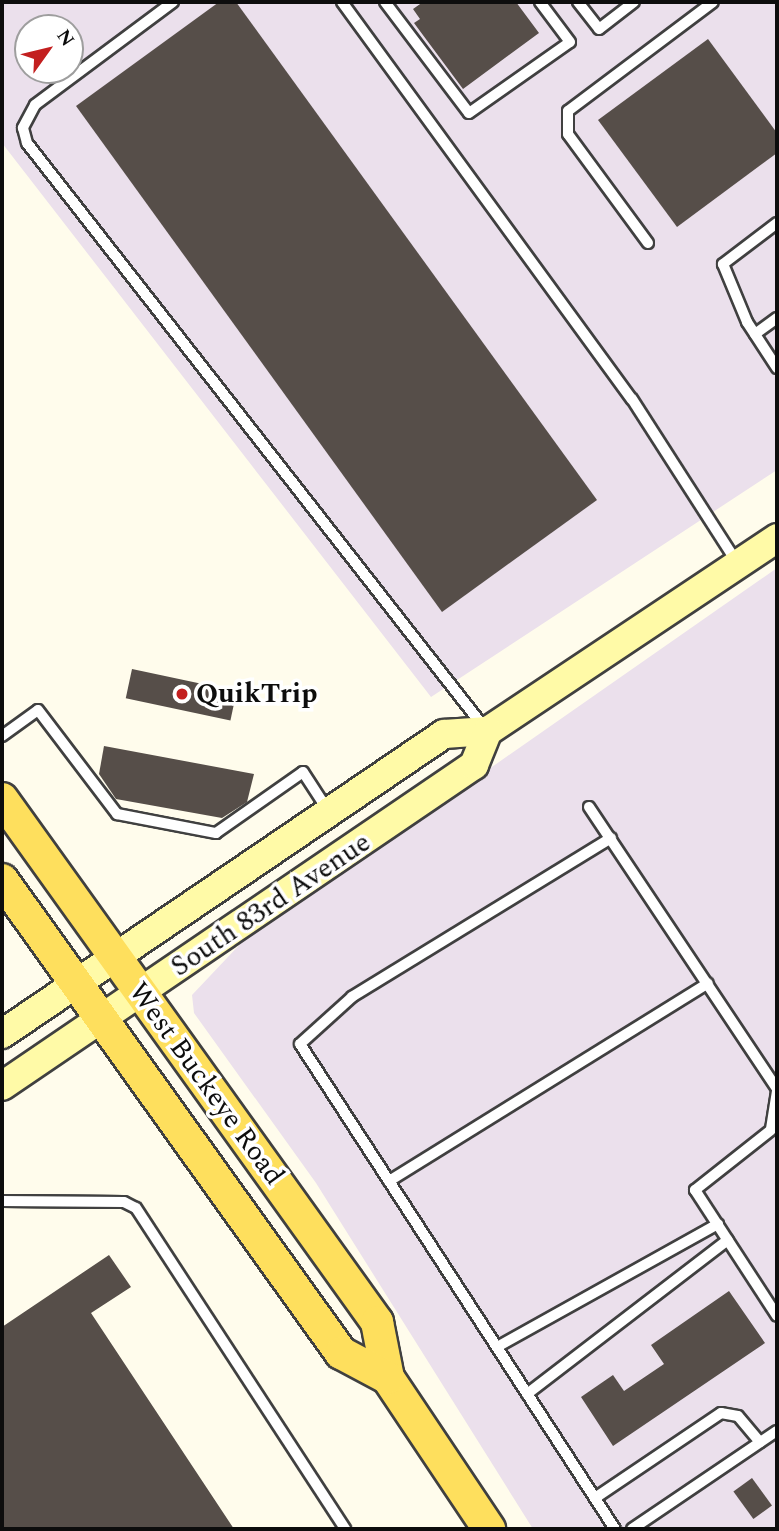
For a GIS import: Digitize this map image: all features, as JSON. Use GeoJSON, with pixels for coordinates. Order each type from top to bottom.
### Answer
{"type":"FeatureCollection","features":[{"type":"Feature","properties":{"kind":"main road","name":"South 83rd Avenue"},"geometry":{"type":"LineString","coordinates":[[2,1034],[444,734],[488,731],[777,538]]}},
{"type":"Feature","properties":{"kind":"main road","name":"South 83rd Avenue"},"geometry":{"type":"LineString","coordinates":[[2,1086],[474,765],[488,731]]}},
{"type":"Feature","properties":{"kind":"main road","name":"West Buckeye Road"},"geometry":{"type":"LineString","coordinates":[[2,799],[377,1322],[388,1378],[489,1529]]}},
{"type":"Feature","properties":{"kind":"main road","name":"West Buckeye Road"},"geometry":{"type":"LineString","coordinates":[[2,880],[80,982],[341,1353],[388,1378]]}},
{"type":"Feature","properties":{"kind":"lane"},"geometry":{"type":"LineString","coordinates":[[173,2],[35,105],[23,128],[27,143],[488,731]]}},
{"type":"Feature","properties":{"kind":"lane"},"geometry":{"type":"LineString","coordinates":[[342,2],[632,399],[739,564]]}},
{"type":"Feature","properties":{"kind":"lane"},"geometry":{"type":"LineString","coordinates":[[385,2],[469,113],[570,42],[540,2]]}},
{"type":"Feature","properties":{"kind":"lane"},"geometry":{"type":"LineString","coordinates":[[578,2],[598,29],[634,2]]}},
{"type":"Feature","properties":{"kind":"lane"},"geometry":{"type":"LineString","coordinates":[[648,243],[568,134],[568,111],[713,2]]}},
{"type":"Feature","properties":{"kind":"lane"},"geometry":{"type":"LineString","coordinates":[[777,223],[723,264],[755,334],[777,368]]}},
{"type":"Feature","properties":{"kind":"lane"},"geometry":{"type":"LineString","coordinates":[[755,334],[777,318]]}},
{"type":"Feature","properties":{"kind":"lane"},"geometry":{"type":"LineString","coordinates":[[2,736],[38,710],[117,814],[216,833],[303,772],[329,812]]}},
{"type":"Feature","properties":{"kind":"lane"},"geometry":{"type":"LineString","coordinates":[[589,807],[777,1090],[771,1130],[695,1190],[777,1316]]}},
{"type":"Feature","properties":{"kind":"lane"},"geometry":{"type":"LineString","coordinates":[[611,838],[352,997],[300,1044],[615,1529]]}},
{"type":"Feature","properties":{"kind":"lane"},"geometry":{"type":"LineString","coordinates":[[389,1181],[708,983]]}},
{"type":"Feature","properties":{"kind":"lane"},"geometry":{"type":"LineString","coordinates":[[2,1201],[124,1202],[135,1208],[345,1529]]}},
{"type":"Feature","properties":{"kind":"lane"},"geometry":{"type":"LineString","coordinates":[[497,1347],[718,1224]]}},
{"type":"Feature","properties":{"kind":"lane"},"geometry":{"type":"LineString","coordinates":[[527,1394],[728,1240]]}},
{"type":"Feature","properties":{"kind":"lane"},"geometry":{"type":"LineString","coordinates":[[595,1498],[721,1413],[738,1416],[761,1442]]}},
{"type":"Feature","properties":{"kind":"lane"},"geometry":{"type":"LineString","coordinates":[[632,1529],[777,1431]]}},
{"type":"Feature","properties":{"kind":"shaded area"},"geometry":{"type":"Polygon","coordinates":[[[2,2],[776,2],[777,470],[431,697],[2,143],[2,2]]]}},
{"type":"Feature","properties":{"kind":"shaded area"},"geometry":{"type":"Polygon","coordinates":[[[777,568],[777,1529],[533,1529],[316,1183],[194,1013],[192,995],[244,940],[777,568]]]}},
{"type":"Feature","properties":{"kind":"building"},"geometry":{"type":"Polygon","coordinates":[[[219,2],[236,2],[597,500],[442,612],[76,106],[219,2]]]}},
{"type":"Feature","properties":{"kind":"building"},"geometry":{"type":"Polygon","coordinates":[[[423,2],[516,2],[539,33],[463,89],[414,23],[420,19],[413,9],[423,2]]]}},
{"type":"Feature","properties":{"kind":"building"},"geometry":{"type":"Polygon","coordinates":[[[708,39],[777,133],[777,153],[677,227],[598,120],[708,39]]]}},
{"type":"Feature","properties":{"kind":"building","name":"QuikTrip"},"geometry":{"type":"Polygon","coordinates":[[[132,669],[237,691],[230,721],[126,698],[132,669]]]}},
{"type":"Feature","properties":{"kind":"building","name":"QuikTrip"},"geometry":{"type":"Polygon","coordinates":[[[104,746],[254,774],[247,802],[222,818],[116,799],[99,774],[104,746]]]}},
{"type":"Feature","properties":{"kind":"building"},"geometry":{"type":"Polygon","coordinates":[[[109,1255],[131,1287],[91,1313],[234,1529],[2,1529],[2,1327],[109,1255]]]}},
{"type":"Feature","properties":{"kind":"building"},"geometry":{"type":"Polygon","coordinates":[[[729,1291],[765,1343],[613,1446],[581,1397],[613,1375],[624,1391],[664,1364],[651,1345],[729,1291]]]}},
{"type":"Feature","properties":{"kind":"building"},"geometry":{"type":"Polygon","coordinates":[[[752,1478],[772,1506],[753,1519],[733,1492],[752,1478]]]}},
{"type":"Feature","properties":{"kind":"place","name":"QuikTrip"},"geometry":{"type":"Point","coordinates":[182,694]}}]}
